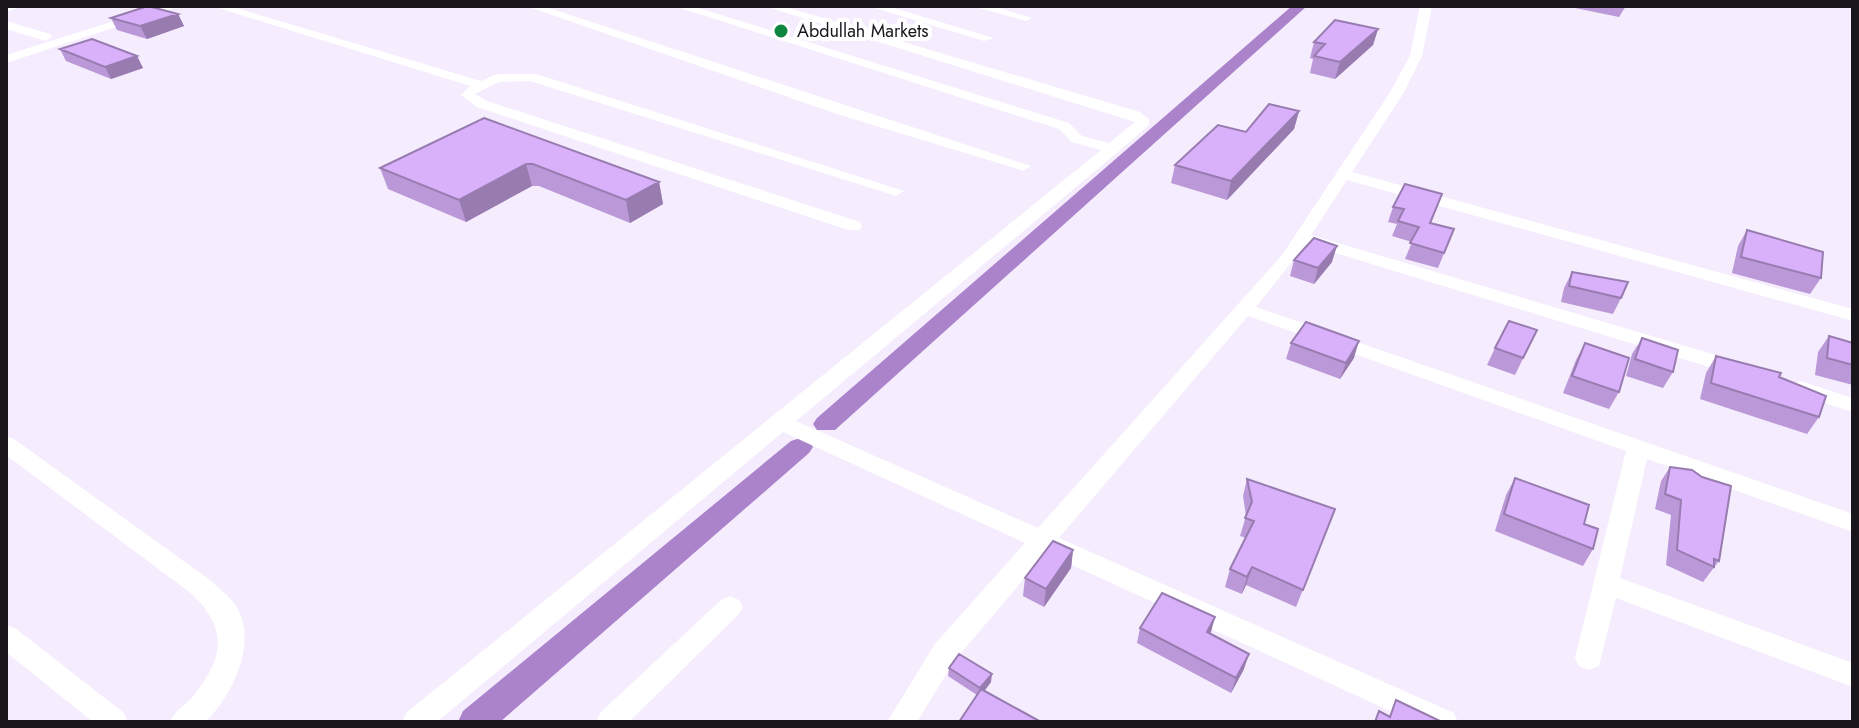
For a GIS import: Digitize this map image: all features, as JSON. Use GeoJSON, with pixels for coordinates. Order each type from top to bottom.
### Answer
{"type":"FeatureCollection","features":[{"type":"Feature","properties":{"kind":"street"},"geometry":{"type":"LineString","coordinates":[[6,9],[18,6]]}},
{"type":"Feature","properties":{"kind":"street"},"geometry":{"type":"LineString","coordinates":[[6,50],[146,6]]}},
{"type":"Feature","properties":{"kind":"street"},"geometry":{"type":"LineString","coordinates":[[6,59],[174,6]]}},
{"type":"Feature","properties":{"kind":"street"},"geometry":{"type":"LineString","coordinates":[[218,6],[481,85]]}},
{"type":"Feature","properties":{"kind":"street"},"geometry":{"type":"LineString","coordinates":[[532,6],[845,112],[1023,166]]}},
{"type":"Feature","properties":{"kind":"street"},"geometry":{"type":"LineString","coordinates":[[680,6],[1064,126],[1077,139],[1113,149]]}},
{"type":"Feature","properties":{"kind":"street"},"geometry":{"type":"LineString","coordinates":[[874,6],[988,38]]}},
{"type":"Feature","properties":{"kind":"street"},"geometry":{"type":"LineString","coordinates":[[978,6],[1026,18]]}},
{"type":"Feature","properties":{"kind":"street"},"geometry":{"type":"LineString","coordinates":[[901,722],[945,652],[1245,309],[1301,238],[1396,94],[1416,56],[1426,6]]}},
{"type":"Feature","properties":{"kind":"street"},"geometry":{"type":"LineString","coordinates":[[416,722],[1144,122],[1142,118],[778,7],[741,24]]}},
{"type":"Feature","properties":{"kind":"street"},"geometry":{"type":"LineString","coordinates":[[6,25],[46,37]]}},
{"type":"Feature","properties":{"kind":"street"},"geometry":{"type":"LineString","coordinates":[[854,226],[471,99],[470,91],[508,76],[531,77],[896,191]]}},
{"type":"Feature","properties":{"kind":"street"},"geometry":{"type":"LineString","coordinates":[[1343,174],[1853,315]]}},
{"type":"Feature","properties":{"kind":"street"},"geometry":{"type":"LineString","coordinates":[[1301,238],[1853,405]]}},
{"type":"Feature","properties":{"kind":"street"},"geometry":{"type":"LineString","coordinates":[[1245,309],[1853,523]]}},
{"type":"Feature","properties":{"kind":"street"},"geometry":{"type":"LineString","coordinates":[[779,422],[1045,539],[1444,722]]}},
{"type":"Feature","properties":{"kind":"street"},"geometry":{"type":"LineString","coordinates":[[6,444],[201,587],[225,610],[232,646],[226,671],[203,706],[184,722]]}},
{"type":"Feature","properties":{"kind":"street"},"geometry":{"type":"LineString","coordinates":[[1589,658],[1638,449]]}},
{"type":"Feature","properties":{"kind":"street"},"geometry":{"type":"LineString","coordinates":[[1607,584],[1853,675]]}},
{"type":"Feature","properties":{"kind":"street"},"geometry":{"type":"LineString","coordinates":[[610,722],[730,607]]}},
{"type":"Feature","properties":{"kind":"street"},"geometry":{"type":"LineString","coordinates":[[6,636],[114,722]]}},
{"type":"Feature","properties":{"kind":"building"},"geometry":{"type":"Polygon","coordinates":[[[148,6],[178,14],[140,26],[111,18],[148,6]]]}},
{"type":"Feature","properties":{"kind":"building"},"geometry":{"type":"Polygon","coordinates":[[[1335,20],[1378,29],[1340,62],[1314,56],[1325,44],[1314,42],[1335,20]]]}},
{"type":"Feature","properties":{"kind":"building"},"geometry":{"type":"Polygon","coordinates":[[[92,39],[137,56],[105,67],[60,49],[92,39]]]}},
{"type":"Feature","properties":{"kind":"building"},"geometry":{"type":"Polygon","coordinates":[[[1269,104],[1299,111],[1231,181],[1175,165],[1218,125],[1246,132],[1269,104]]]}},
{"type":"Feature","properties":{"kind":"building"},"geometry":{"type":"Polygon","coordinates":[[[484,118],[659,182],[626,200],[526,164],[459,200],[380,168],[484,118]]]}},
{"type":"Feature","properties":{"kind":"building"},"geometry":{"type":"Polygon","coordinates":[[[1405,184],[1442,194],[1430,223],[1454,229],[1444,253],[1410,243],[1419,227],[1398,221],[1404,209],[1393,207],[1405,184]]]}},
{"type":"Feature","properties":{"kind":"building"},"geometry":{"type":"Polygon","coordinates":[[[1747,230],[1823,252],[1821,278],[1741,257],[1747,230]]]}},
{"type":"Feature","properties":{"kind":"building"},"geometry":{"type":"Polygon","coordinates":[[[1314,238],[1337,246],[1318,268],[1294,260],[1314,238]]]}},
{"type":"Feature","properties":{"kind":"building"},"geometry":{"type":"Polygon","coordinates":[[[1572,272],[1628,282],[1621,298],[1569,286],[1572,272]]]}},
{"type":"Feature","properties":{"kind":"building"},"geometry":{"type":"Polygon","coordinates":[[[1509,321],[1537,330],[1523,358],[1495,348],[1509,321]]]}},
{"type":"Feature","properties":{"kind":"building"},"geometry":{"type":"Polygon","coordinates":[[[1306,322],[1359,341],[1346,363],[1291,343],[1306,322]]]}},
{"type":"Feature","properties":{"kind":"building"},"geometry":{"type":"Polygon","coordinates":[[[1829,336],[1853,343],[1853,365],[1827,358],[1829,336]]]}},
{"type":"Feature","properties":{"kind":"building"},"geometry":{"type":"Polygon","coordinates":[[[1642,338],[1678,350],[1673,372],[1635,359],[1642,338]]]}},
{"type":"Feature","properties":{"kind":"building"},"geometry":{"type":"Polygon","coordinates":[[[1585,343],[1629,358],[1619,392],[1572,376],[1585,343]]]}},
{"type":"Feature","properties":{"kind":"building"},"geometry":{"type":"Polygon","coordinates":[[[1716,356],[1781,373],[1779,377],[1826,396],[1819,417],[1711,383],[1716,356]]]}},
{"type":"Feature","properties":{"kind":"building"},"geometry":{"type":"Polygon","coordinates":[[[1670,467],[1692,470],[1702,477],[1731,486],[1719,561],[1714,559],[1714,567],[1677,550],[1681,500],[1665,494],[1670,467]]]}},
{"type":"Feature","properties":{"kind":"building"},"geometry":{"type":"Polygon","coordinates":[[[1515,478],[1589,505],[1584,524],[1598,529],[1593,549],[1504,514],[1515,478]]]}},
{"type":"Feature","properties":{"kind":"building"},"geometry":{"type":"Polygon","coordinates":[[[1247,479],[1335,509],[1303,590],[1252,567],[1247,577],[1230,569],[1254,521],[1245,518],[1252,502],[1247,479]]]}},
{"type":"Feature","properties":{"kind":"building"},"geometry":{"type":"Polygon","coordinates":[[[1053,541],[1073,550],[1046,589],[1025,578],[1053,541]]]}},
{"type":"Feature","properties":{"kind":"building"},"geometry":{"type":"Polygon","coordinates":[[[1162,593],[1215,617],[1207,632],[1249,654],[1236,678],[1140,628],[1162,593]]]}},
{"type":"Feature","properties":{"kind":"building"},"geometry":{"type":"Polygon","coordinates":[[[959,654],[992,674],[980,688],[949,668],[959,654]]]}},
{"type":"Feature","properties":{"kind":"building"},"geometry":{"type":"Polygon","coordinates":[[[981,689],[1041,722],[959,722],[981,689]]]}},
{"type":"Feature","properties":{"kind":"building"},"geometry":{"type":"Polygon","coordinates":[[[1396,700],[1442,722],[1375,722],[1379,711],[1390,717],[1396,700]]]}},
{"type":"Feature","properties":{"kind":"waterway"},"geometry":{"type":"LineString","coordinates":[[826,424],[1300,6]]}},
{"type":"Feature","properties":{"kind":"waterway"},"geometry":{"type":"LineString","coordinates":[[475,722],[800,447]]}},
{"type":"Feature","properties":{"kind":"place","name":"Abdullah Markets"},"geometry":{"type":"Point","coordinates":[781,31]}}]}
